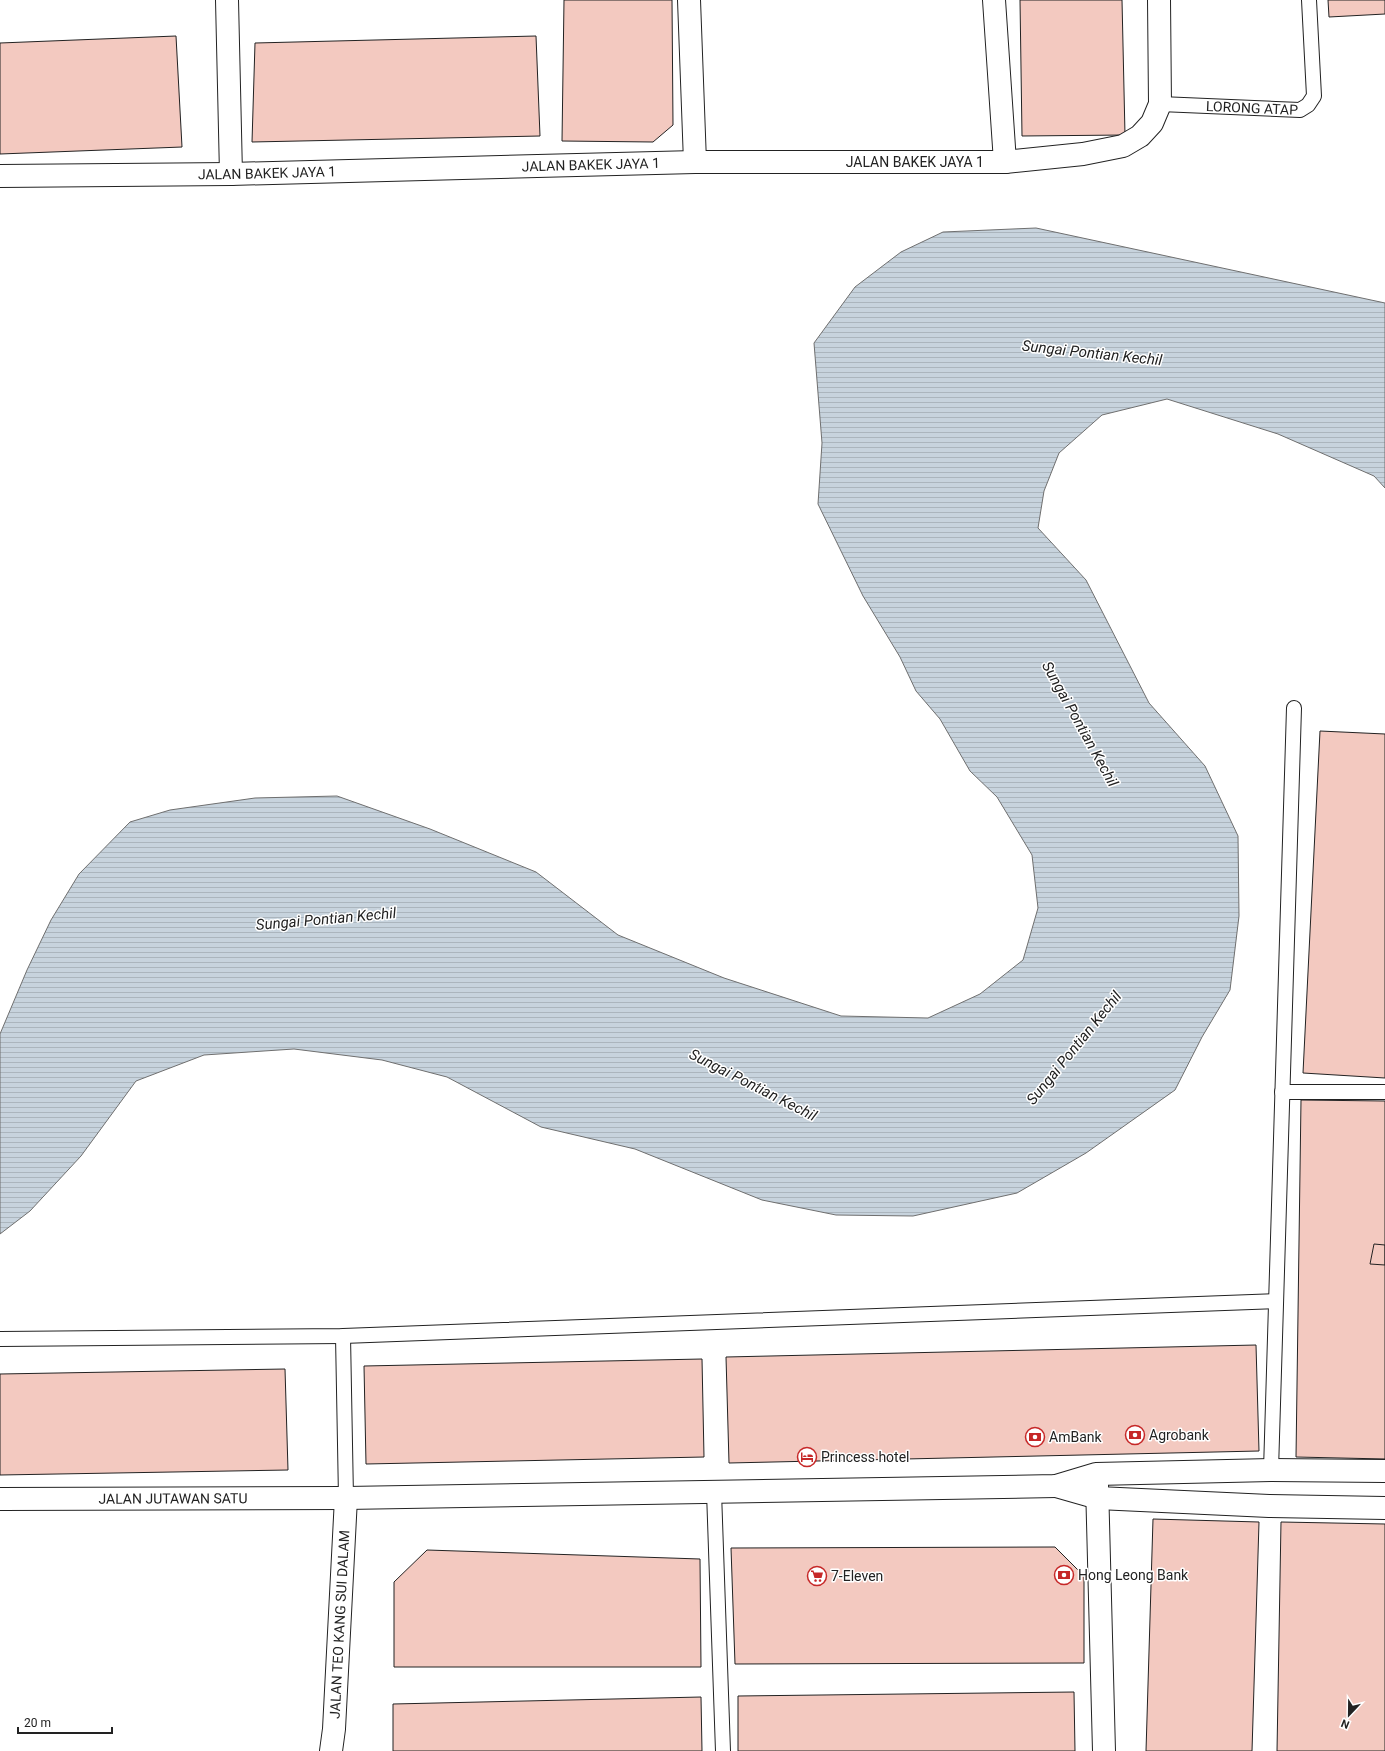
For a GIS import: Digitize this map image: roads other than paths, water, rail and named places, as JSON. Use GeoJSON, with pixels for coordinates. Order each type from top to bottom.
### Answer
{"type":"FeatureCollection","features":[{"type":"Feature","properties":{"kind":"street"},"geometry":{"type":"LineString","coordinates":[[227,0],[231,174]]}},
{"type":"Feature","properties":{"kind":"street"},"geometry":{"type":"LineString","coordinates":[[689,0],[695,162]]}},
{"type":"Feature","properties":{"kind":"street"},"geometry":{"type":"LineString","coordinates":[[994,0],[1005,162]]}},
{"type":"Feature","properties":{"kind":"street"},"geometry":{"type":"LineString","coordinates":[[1159,0],[1160,104]]}},
{"type":"Feature","properties":{"kind":"street","name":"JALAN BAKEK JAYA 1"},"geometry":{"type":"LineString","coordinates":[[0,176],[231,174],[695,162],[1005,162],[1084,154],[1123,146],[1140,136],[1152,123],[1160,104]]}},
{"type":"Feature","properties":{"kind":"street"},"geometry":{"type":"LineString","coordinates":[[1056,1486],[1096,1474],[1271,1470],[1385,1471]]}},
{"type":"Feature","properties":{"kind":"street"},"geometry":{"type":"LineString","coordinates":[[1096,1474],[1098,1498],[1104,1751]]}},
{"type":"Feature","properties":{"kind":"street"},"geometry":{"type":"LineString","coordinates":[[1056,1486],[1098,1498],[1269,1506],[1385,1508]]}},
{"type":"Feature","properties":{"kind":"street","name":"JALAN JUTAWAN SATU"},"geometry":{"type":"LineString","coordinates":[[0,1499],[346,1498],[1056,1486]]}},
{"type":"Feature","properties":{"kind":"street","name":"JALAN TEO KANG SUI DALAM"},"geometry":{"type":"LineString","coordinates":[[331,1751],[334,1728],[346,1498]]}},
{"type":"Feature","properties":{"kind":"lane","name":"LORONG ATAP"},"geometry":{"type":"LineString","coordinates":[[1160,104],[1300,110],[1308,105],[1314,96],[1309,0]]}},
{"type":"Feature","properties":{"kind":"lane"},"geometry":{"type":"LineString","coordinates":[[1271,1470],[1294,708]]}},
{"type":"Feature","properties":{"kind":"lane"},"geometry":{"type":"LineString","coordinates":[[1282,1092],[1385,1092]]}},
{"type":"Feature","properties":{"kind":"lane"},"geometry":{"type":"LineString","coordinates":[[0,1339],[343,1336],[1276,1301]]}},
{"type":"Feature","properties":{"kind":"lane"},"geometry":{"type":"LineString","coordinates":[[343,1336],[346,1498]]}},
{"type":"Feature","properties":{"kind":"lane"},"geometry":{"type":"LineString","coordinates":[[714,1492],[723,1751]]}},
{"type":"Feature","properties":{"kind":"water","name":"Sungai Pontian Kechil"},"geometry":{"type":"Polygon","coordinates":[[[1036,228],[1385,303],[1385,488],[1374,476],[1278,434],[1167,399],[1102,415],[1059,453],[1044,491],[1038,528],[1086,580],[1149,703],[1205,766],[1238,836],[1239,916],[1230,990],[1202,1037],[1175,1090],[1086,1153],[1017,1193],[913,1216],[836,1215],[762,1200],[635,1149],[541,1127],[447,1077],[382,1060],[294,1049],[204,1055],[136,1081],[81,1156],[30,1211],[0,1234],[0,1034],[27,970],[51,920],[79,874],[130,822],[170,810],[255,798],[337,796],[430,829],[536,872],[618,935],[724,978],[841,1016],[928,1018],[980,994],[1023,960],[1038,908],[1032,855],[997,797],[970,771],[940,719],[916,691],[900,657],[863,596],[818,504],[822,443],[814,343],[855,287],[901,252],[943,232],[1036,228]]]}},
{"type":"Feature","properties":{"kind":"place","name":"Agrobank"},"geometry":{"type":"Point","coordinates":[1135,1435]}},
{"type":"Feature","properties":{"kind":"place","name":"AmBank"},"geometry":{"type":"Point","coordinates":[1035,1437]}},
{"type":"Feature","properties":{"kind":"place","name":"Princess hotel"},"geometry":{"type":"Point","coordinates":[807,1457]}},
{"type":"Feature","properties":{"kind":"place","name":"Hong Leong Bank"},"geometry":{"type":"Point","coordinates":[1064,1575]}},
{"type":"Feature","properties":{"kind":"place","name":"7-Eleven"},"geometry":{"type":"Point","coordinates":[817,1576]}}]}
